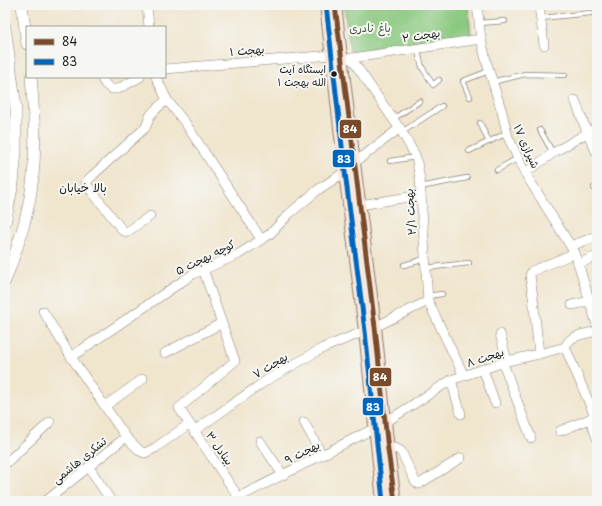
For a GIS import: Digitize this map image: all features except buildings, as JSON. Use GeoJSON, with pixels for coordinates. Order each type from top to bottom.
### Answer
{"type":"FeatureCollection","features":[{"type":"Feature","properties":{"kind":"main road"},"geometry":{"type":"LineString","coordinates":[[326,5],[342,58],[345,172],[370,329]]}},
{"type":"Feature","properties":{"kind":"main road"},"geometry":{"type":"LineString","coordinates":[[335,5],[360,205],[370,329],[381,425],[383,501]]}},
{"type":"Feature","properties":{"kind":"main road"},"geometry":{"type":"LineString","coordinates":[[381,425],[388,450],[395,501]]}},
{"type":"Feature","properties":{"kind":"street"},"geometry":{"type":"LineString","coordinates":[[22,5],[26,36]]}},
{"type":"Feature","properties":{"kind":"street"},"geometry":{"type":"LineString","coordinates":[[147,5],[149,26]]}},
{"type":"Feature","properties":{"kind":"street","name":"شیرازی ۱۷"},"geometry":{"type":"LineString","coordinates":[[477,5],[481,38],[508,137],[525,173],[573,250],[597,325]]}},
{"type":"Feature","properties":{"kind":"street"},"geometry":{"type":"LineString","coordinates":[[539,5],[544,45]]}},
{"type":"Feature","properties":{"kind":"street"},"geometry":{"type":"LineString","coordinates":[[5,28],[16,109],[14,183],[5,223]]}},
{"type":"Feature","properties":{"kind":"street","name":"بهجت ۲"},"geometry":{"type":"LineString","coordinates":[[342,58],[481,38]]}},
{"type":"Feature","properties":{"kind":"street","name":"بهجت ۱"},"geometry":{"type":"LineString","coordinates":[[166,69],[342,58]]}},
{"type":"Feature","properties":{"kind":"street","name":"بهجت ۲/۱"},"geometry":{"type":"LineString","coordinates":[[342,58],[393,119],[416,157],[420,191],[427,298],[464,376]]}},
{"type":"Feature","properties":{"kind":"street"},"geometry":{"type":"LineString","coordinates":[[5,281],[25,222],[32,185],[35,154],[31,78]]}},
{"type":"Feature","properties":{"kind":"street"},"geometry":{"type":"LineString","coordinates":[[102,78],[105,84],[111,89],[118,88],[138,78]]}},
{"type":"Feature","properties":{"kind":"street"},"geometry":{"type":"LineString","coordinates":[[156,78],[167,100],[186,124],[261,240]]}},
{"type":"Feature","properties":{"kind":"street"},"geometry":{"type":"LineString","coordinates":[[150,216],[127,232],[123,231],[86,184],[86,182],[148,125],[149,118],[152,113],[167,100]]}},
{"type":"Feature","properties":{"kind":"street"},"geometry":{"type":"LineString","coordinates":[[574,100],[597,153]]}},
{"type":"Feature","properties":{"kind":"street"},"geometry":{"type":"LineString","coordinates":[[525,173],[553,153],[597,127]]}},
{"type":"Feature","properties":{"kind":"street"},"geometry":{"type":"LineString","coordinates":[[354,163],[401,130]]}},
{"type":"Feature","properties":{"kind":"street"},"geometry":{"type":"LineString","coordinates":[[5,143],[16,134]]}},
{"type":"Feature","properties":{"kind":"street","name":"کوچه بهجت ۵"},"geometry":{"type":"LineString","coordinates":[[71,357],[193,274],[239,254],[270,234],[289,214],[319,189],[345,172]]}},
{"type":"Feature","properties":{"kind":"street"},"geometry":{"type":"LineString","coordinates":[[360,205],[420,191]]}},
{"type":"Feature","properties":{"kind":"street"},"geometry":{"type":"LineString","coordinates":[[539,354],[530,275],[532,271],[597,236]]}},
{"type":"Feature","properties":{"kind":"street"},"geometry":{"type":"LineString","coordinates":[[578,264],[597,256]]}},
{"type":"Feature","properties":{"kind":"street"},"geometry":{"type":"LineString","coordinates":[[165,353],[222,323],[203,269]]}},
{"type":"Feature","properties":{"kind":"street","name":"بهجت ۷"},"geometry":{"type":"LineString","coordinates":[[126,438],[140,451],[145,452],[155,448],[192,428],[267,380],[323,348],[370,329],[427,298]]}},
{"type":"Feature","properties":{"kind":"street"},"geometry":{"type":"LineString","coordinates":[[572,305],[590,301]]}},
{"type":"Feature","properties":{"kind":"street"},"geometry":{"type":"LineString","coordinates":[[43,311],[71,357],[126,438]]}},
{"type":"Feature","properties":{"kind":"street","name":"بینادل ۳"},"geometry":{"type":"LineString","coordinates":[[222,323],[235,361],[179,408],[240,499]]}},
{"type":"Feature","properties":{"kind":"street","name":"بهجت ۸"},"geometry":{"type":"LineString","coordinates":[[381,425],[452,380],[505,362],[565,347],[568,341],[572,338],[597,331]]}},
{"type":"Feature","properties":{"kind":"street"},"geometry":{"type":"LineString","coordinates":[[500,334],[505,362],[531,438]]}},
{"type":"Feature","properties":{"kind":"street"},"geometry":{"type":"LineString","coordinates":[[565,347],[593,415],[597,438]]}},
{"type":"Feature","properties":{"kind":"street"},"geometry":{"type":"LineString","coordinates":[[483,369],[495,403]]}},
{"type":"Feature","properties":{"kind":"street"},"geometry":{"type":"LineString","coordinates":[[105,406],[143,379]]}},
{"type":"Feature","properties":{"kind":"street"},"geometry":{"type":"LineString","coordinates":[[452,380],[461,414]]}},
{"type":"Feature","properties":{"kind":"street"},"geometry":{"type":"LineString","coordinates":[[560,431],[593,415]]}},
{"type":"Feature","properties":{"kind":"street"},"geometry":{"type":"LineString","coordinates":[[5,464],[50,422]]}},
{"type":"Feature","properties":{"kind":"street"},"geometry":{"type":"LineString","coordinates":[[304,422],[322,455]]}},
{"type":"Feature","properties":{"kind":"street","name":"بهجت ۹"},"geometry":{"type":"LineString","coordinates":[[240,499],[283,475],[381,425]]}},
{"type":"Feature","properties":{"kind":"street","name":"تشکری هاشمی"},"geometry":{"type":"LineString","coordinates":[[46,501],[126,438]]}},
{"type":"Feature","properties":{"kind":"street"},"geometry":{"type":"LineString","coordinates":[[260,441],[283,475]]}},
{"type":"Feature","properties":{"kind":"street"},"geometry":{"type":"LineString","coordinates":[[388,450],[395,448],[401,451],[415,481],[419,484],[461,458]]}},
{"type":"Feature","properties":{"kind":"street"},"geometry":{"type":"LineString","coordinates":[[89,467],[109,500]]}},
{"type":"Feature","properties":{"kind":"lane"},"geometry":{"type":"LineString","coordinates":[[541,18],[592,13]]}},
{"type":"Feature","properties":{"kind":"lane"},"geometry":{"type":"LineString","coordinates":[[479,23],[506,21]]}},
{"type":"Feature","properties":{"kind":"lane"},"geometry":{"type":"LineString","coordinates":[[417,48],[422,67],[433,85],[439,80]]}},
{"type":"Feature","properties":{"kind":"lane"},"geometry":{"type":"LineString","coordinates":[[470,97],[463,81],[489,71]]}},
{"type":"Feature","properties":{"kind":"lane"},"geometry":{"type":"LineString","coordinates":[[492,82],[525,74],[565,75]]}},
{"type":"Feature","properties":{"kind":"lane"},"geometry":{"type":"LineString","coordinates":[[393,119],[420,101]]}},
{"type":"Feature","properties":{"kind":"lane"},"geometry":{"type":"LineString","coordinates":[[401,130],[442,106]]}},
{"type":"Feature","properties":{"kind":"lane"},"geometry":{"type":"LineString","coordinates":[[480,123],[489,142]]}},
{"type":"Feature","properties":{"kind":"lane"},"geometry":{"type":"LineString","coordinates":[[540,130],[553,153]]}},
{"type":"Feature","properties":{"kind":"lane"},"geometry":{"type":"LineString","coordinates":[[470,151],[507,133]]}},
{"type":"Feature","properties":{"kind":"lane"},"geometry":{"type":"LineString","coordinates":[[390,161],[416,157]]}},
{"type":"Feature","properties":{"kind":"lane"},"geometry":{"type":"LineString","coordinates":[[497,170],[518,158]]}},
{"type":"Feature","properties":{"kind":"lane"},"geometry":{"type":"LineString","coordinates":[[420,191],[466,178]]}},
{"type":"Feature","properties":{"kind":"lane"},"geometry":{"type":"LineString","coordinates":[[404,264],[469,263]]}},
{"type":"Feature","properties":{"kind":"lane"},"geometry":{"type":"LineString","coordinates":[[427,298],[442,294]]}},
{"type":"Feature","properties":{"kind":"green space","name":"باغ نادری"},"geometry":{"type":"Polygon","coordinates":[[[344,5],[468,5],[471,36],[350,52],[344,5]]]}},
{"type":"Feature","properties":{"kind":"transit line","name":"83"},"geometry":{"type":"LineString","coordinates":[[326,5],[365,331],[383,501]]}},
{"type":"Feature","properties":{"kind":"transit line","name":"84"},"geometry":{"type":"LineString","coordinates":[[335,5],[395,501]]}},
{"type":"Feature","properties":{"kind":"place","name":"ایستگاه آیت الله بهجت ۱"},"geometry":{"type":"Point","coordinates":[334,74]}},
{"type":"Feature","properties":{"kind":"district","name":"بالا خیابان"},"geometry":{"type":"Point","coordinates":[83,187]}}]}
